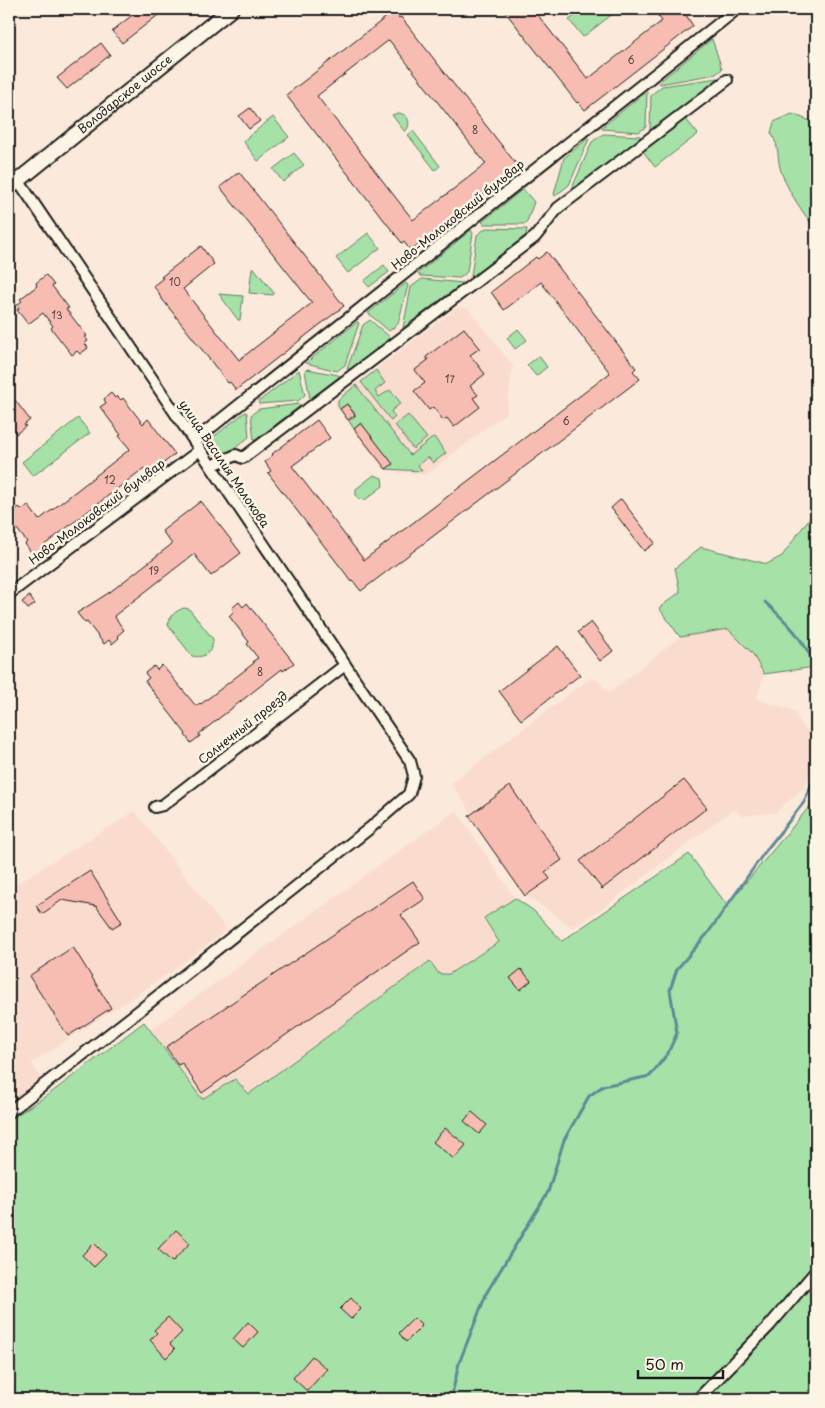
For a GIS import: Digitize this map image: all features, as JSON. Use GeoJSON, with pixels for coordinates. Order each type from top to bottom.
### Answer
{"type":"FeatureCollection","features":[{"type":"Feature","properties":{"kind":"main road","name":"Володарское шоссе"},"geometry":{"type":"LineString","coordinates":[[13,184],[231,9]]}},
{"type":"Feature","properties":{"kind":"street","name":"Ново-Молоковский бульвар"},"geometry":{"type":"LineString","coordinates":[[9,594],[197,446],[737,9]]}},
{"type":"Feature","properties":{"kind":"street"},"geometry":{"type":"LineString","coordinates":[[211,466],[236,455],[243,458],[534,237],[558,208],[727,80]]}},
{"type":"Feature","properties":{"kind":"street","name":"улица Василия Молокова"},"geometry":{"type":"LineString","coordinates":[[9,1112],[354,840],[409,794],[414,776],[410,761],[211,466],[13,184]]}},
{"type":"Feature","properties":{"kind":"street","name":"Солнечный проезд"},"geometry":{"type":"LineString","coordinates":[[156,807],[163,805],[345,665]]}},
{"type":"Feature","properties":{"kind":"street"},"geometry":{"type":"LineString","coordinates":[[698,1399],[770,1326],[816,1271]]}},
{"type":"Feature","properties":{"kind":"shaded area"},"geometry":{"type":"Polygon","coordinates":[[[458,307],[468,308],[513,366],[506,413],[426,475],[384,470],[336,408],[336,399],[458,307]]]}},
{"type":"Feature","properties":{"kind":"shaded area"},"geometry":{"type":"Polygon","coordinates":[[[728,629],[752,653],[764,674],[757,699],[793,710],[804,728],[816,734],[816,751],[806,786],[775,813],[741,816],[734,809],[603,908],[573,928],[528,897],[451,783],[590,678],[598,680],[609,693],[680,637],[728,629]]]}},
{"type":"Feature","properties":{"kind":"shaded area"},"geometry":{"type":"Polygon","coordinates":[[[456,810],[515,898],[484,918],[499,941],[449,974],[439,974],[430,961],[249,1094],[235,1079],[203,1099],[150,1030],[456,810]]]}},
{"type":"Feature","properties":{"kind":"shaded area"},"geometry":{"type":"Polygon","coordinates":[[[135,811],[227,930],[170,973],[32,1063],[42,1080],[9,1101],[9,888],[135,811]]]}},
{"type":"Feature","properties":{"kind":"green space"},"geometry":{"type":"Polygon","coordinates":[[[584,9],[619,9],[583,37],[569,20],[584,9]]]}},
{"type":"Feature","properties":{"kind":"green space"},"geometry":{"type":"Polygon","coordinates":[[[712,39],[722,69],[716,74],[660,84],[659,82],[712,39]]]}},
{"type":"Feature","properties":{"kind":"green space"},"geometry":{"type":"Polygon","coordinates":[[[718,78],[720,80],[651,131],[651,95],[662,86],[718,78]]]}},
{"type":"Feature","properties":{"kind":"green space"},"geometry":{"type":"Polygon","coordinates":[[[647,91],[646,127],[639,132],[601,128],[647,91]]]}},
{"type":"Feature","properties":{"kind":"green space"},"geometry":{"type":"Polygon","coordinates":[[[399,113],[407,118],[409,123],[405,132],[392,115],[399,113]]]}},
{"type":"Feature","properties":{"kind":"green space"},"geometry":{"type":"Polygon","coordinates":[[[792,114],[811,121],[816,127],[816,230],[785,182],[780,169],[776,144],[771,133],[774,122],[792,114]]]}},
{"type":"Feature","properties":{"kind":"green space"},"geometry":{"type":"Polygon","coordinates":[[[273,117],[289,137],[258,161],[243,141],[273,117]]]}},
{"type":"Feature","properties":{"kind":"green space"},"geometry":{"type":"Polygon","coordinates":[[[685,118],[698,134],[655,167],[642,150],[685,118]]]}},
{"type":"Feature","properties":{"kind":"green space"},"geometry":{"type":"Polygon","coordinates":[[[413,131],[440,166],[435,170],[408,135],[413,131]]]}},
{"type":"Feature","properties":{"kind":"green space"},"geometry":{"type":"Polygon","coordinates":[[[603,134],[640,136],[641,138],[573,190],[572,188],[592,142],[603,134]]]}},
{"type":"Feature","properties":{"kind":"green space"},"geometry":{"type":"Polygon","coordinates":[[[588,138],[569,185],[555,196],[564,158],[588,138]]]}},
{"type":"Feature","properties":{"kind":"green space"},"geometry":{"type":"Polygon","coordinates":[[[294,153],[304,165],[283,182],[273,169],[294,153]]]}},
{"type":"Feature","properties":{"kind":"green space"},"geometry":{"type":"Polygon","coordinates":[[[523,189],[534,202],[526,224],[484,224],[482,222],[523,189]]]}},
{"type":"Feature","properties":{"kind":"green space"},"geometry":{"type":"Polygon","coordinates":[[[486,228],[527,229],[526,235],[472,277],[477,235],[486,228]]]}},
{"type":"Feature","properties":{"kind":"green space"},"geometry":{"type":"Polygon","coordinates":[[[471,230],[473,233],[467,272],[460,278],[420,276],[418,273],[471,230]]]}},
{"type":"Feature","properties":{"kind":"green space"},"geometry":{"type":"Polygon","coordinates":[[[368,233],[380,248],[348,273],[336,258],[368,233]]]}},
{"type":"Feature","properties":{"kind":"green space"},"geometry":{"type":"Polygon","coordinates":[[[384,265],[389,272],[369,287],[364,281],[384,265]]]}},
{"type":"Feature","properties":{"kind":"green space"},"geometry":{"type":"Polygon","coordinates":[[[252,268],[254,268],[274,293],[273,295],[249,293],[252,268]]]}},
{"type":"Feature","properties":{"kind":"green space"},"geometry":{"type":"Polygon","coordinates":[[[422,279],[463,283],[403,328],[411,287],[422,279]]]}},
{"type":"Feature","properties":{"kind":"green space"},"geometry":{"type":"Polygon","coordinates":[[[406,283],[408,285],[398,324],[389,331],[368,313],[406,283]]]}},
{"type":"Feature","properties":{"kind":"green space"},"geometry":{"type":"Polygon","coordinates":[[[219,294],[243,296],[240,320],[238,320],[219,294]]]}},
{"type":"Feature","properties":{"kind":"green space"},"geometry":{"type":"Polygon","coordinates":[[[370,320],[391,338],[351,369],[347,369],[363,325],[370,320]]]}},
{"type":"Feature","properties":{"kind":"green space"},"geometry":{"type":"Polygon","coordinates":[[[357,322],[359,323],[345,365],[337,371],[306,363],[357,322]]]}},
{"type":"Feature","properties":{"kind":"green space"},"geometry":{"type":"Polygon","coordinates":[[[518,329],[527,340],[515,349],[507,338],[518,329]]]}},
{"type":"Feature","properties":{"kind":"green space"},"geometry":{"type":"Polygon","coordinates":[[[539,356],[547,367],[536,376],[527,365],[539,356]]]}},
{"type":"Feature","properties":{"kind":"green space"},"geometry":{"type":"Polygon","coordinates":[[[307,369],[340,376],[310,399],[305,371],[307,369]]]}},
{"type":"Feature","properties":{"kind":"green space"},"geometry":{"type":"Polygon","coordinates":[[[299,370],[305,395],[298,401],[259,404],[258,402],[299,370]]]}},
{"type":"Feature","properties":{"kind":"green space"},"geometry":{"type":"Polygon","coordinates":[[[376,370],[385,383],[375,391],[379,397],[390,390],[401,403],[391,411],[395,417],[391,421],[361,382],[376,370]]]}},
{"type":"Feature","properties":{"kind":"green space"},"geometry":{"type":"Polygon","coordinates":[[[356,385],[410,455],[434,437],[446,453],[433,463],[428,457],[418,465],[422,471],[386,469],[392,464],[361,423],[354,429],[349,421],[356,415],[347,404],[340,409],[338,406],[338,400],[356,385]]]}},
{"type":"Feature","properties":{"kind":"green space"},"geometry":{"type":"Polygon","coordinates":[[[299,404],[300,406],[254,441],[251,415],[259,409],[299,404]]]}},
{"type":"Feature","properties":{"kind":"green space"},"geometry":{"type":"Polygon","coordinates":[[[245,412],[247,413],[249,437],[229,453],[217,456],[210,449],[211,439],[245,412]]]}},
{"type":"Feature","properties":{"kind":"green space"},"geometry":{"type":"Polygon","coordinates":[[[408,415],[427,438],[413,449],[395,425],[408,415]]]}},
{"type":"Feature","properties":{"kind":"green space"},"geometry":{"type":"Polygon","coordinates":[[[78,418],[90,433],[33,476],[22,462],[78,418]]]}},
{"type":"Feature","properties":{"kind":"green space"},"geometry":{"type":"Polygon","coordinates":[[[374,475],[382,478],[383,486],[365,500],[359,499],[356,495],[356,489],[374,475]]]}},
{"type":"Feature","properties":{"kind":"green space"},"geometry":{"type":"Polygon","coordinates":[[[816,509],[816,674],[815,667],[764,674],[752,653],[728,629],[680,637],[659,608],[680,592],[675,568],[701,547],[767,564],[782,556],[816,509]]]}},
{"type":"Feature","properties":{"kind":"green space"},"geometry":{"type":"Polygon","coordinates":[[[184,608],[189,609],[213,639],[213,644],[207,654],[196,657],[192,656],[168,625],[173,614],[184,608]]]}},
{"type":"Feature","properties":{"kind":"green space"},"geometry":{"type":"Polygon","coordinates":[[[816,796],[816,1399],[9,1399],[9,1120],[52,1092],[144,1022],[202,1099],[235,1079],[249,1094],[430,961],[439,974],[449,974],[499,942],[484,918],[515,898],[534,911],[562,941],[689,854],[727,905],[814,801],[816,796]]]}},
{"type":"Feature","properties":{"kind":"building"},"geometry":{"type":"Polygon","coordinates":[[[140,9],[166,9],[122,43],[112,31],[140,9]]]}},
{"type":"Feature","properties":{"kind":"building"},"geometry":{"type":"Polygon","coordinates":[[[503,9],[533,9],[588,79],[662,21],[653,9],[682,9],[693,26],[585,110],[577,103],[503,9]]]}},
{"type":"Feature","properties":{"kind":"building"},"geometry":{"type":"Polygon","coordinates":[[[394,11],[399,18],[401,17],[517,165],[507,173],[509,175],[411,251],[404,242],[402,243],[286,95],[394,11]],[[389,40],[317,96],[413,220],[486,164],[389,40]]]}},
{"type":"Feature","properties":{"kind":"building"},"geometry":{"type":"Polygon","coordinates":[[[101,43],[110,55],[67,89],[57,78],[101,43]]]}},
{"type":"Feature","properties":{"kind":"building"},"geometry":{"type":"Polygon","coordinates":[[[250,108],[260,121],[249,129],[239,116],[250,108]]]}},
{"type":"Feature","properties":{"kind":"building"},"geometry":{"type":"Polygon","coordinates":[[[239,172],[344,306],[236,390],[230,382],[228,383],[153,286],[163,278],[161,277],[201,246],[214,264],[183,289],[239,360],[312,303],[220,187],[239,172]]]}},
{"type":"Feature","properties":{"kind":"building"},"geometry":{"type":"Polygon","coordinates":[[[547,252],[636,368],[633,371],[640,379],[361,591],[268,473],[271,471],[265,462],[272,454],[317,420],[330,438],[292,466],[364,560],[610,373],[541,282],[504,310],[491,292],[536,257],[538,259],[547,252]]]}},
{"type":"Feature","properties":{"kind":"building"},"geometry":{"type":"Polygon","coordinates":[[[46,275],[69,308],[66,309],[87,336],[85,337],[88,341],[85,343],[88,348],[80,354],[77,351],[72,355],[51,328],[53,326],[43,313],[28,324],[17,310],[19,308],[17,305],[22,301],[20,299],[37,286],[36,283],[46,275]]]}},
{"type":"Feature","properties":{"kind":"building"},"geometry":{"type":"Polygon","coordinates":[[[464,328],[480,348],[470,355],[485,374],[470,386],[478,395],[473,398],[480,407],[454,427],[447,418],[443,420],[433,407],[429,410],[414,391],[425,383],[415,370],[428,360],[426,357],[464,328]]]}},
{"type":"Feature","properties":{"kind":"building"},"geometry":{"type":"Polygon","coordinates":[[[9,392],[30,420],[16,434],[13,429],[9,432],[9,392]]]}},
{"type":"Feature","properties":{"kind":"building"},"geometry":{"type":"Polygon","coordinates":[[[111,393],[115,398],[117,396],[121,400],[123,398],[143,424],[148,419],[175,454],[149,475],[144,468],[43,546],[44,548],[34,556],[25,544],[27,542],[10,520],[15,516],[12,513],[19,507],[22,510],[28,505],[39,520],[130,449],[100,407],[106,403],[104,399],[111,393]]]}},
{"type":"Feature","properties":{"kind":"building"},"geometry":{"type":"Polygon","coordinates":[[[347,404],[355,415],[348,420],[340,409],[347,404]]]}},
{"type":"Feature","properties":{"kind":"building"},"geometry":{"type":"Polygon","coordinates":[[[361,423],[393,464],[386,469],[354,429],[361,423]]]}},
{"type":"Feature","properties":{"kind":"building"},"geometry":{"type":"Polygon","coordinates":[[[621,499],[655,543],[644,551],[611,508],[621,499]]]}},
{"type":"Feature","properties":{"kind":"building"},"geometry":{"type":"Polygon","coordinates":[[[201,501],[241,553],[211,576],[194,554],[114,616],[124,630],[112,644],[109,640],[104,644],[87,622],[85,623],[77,613],[110,592],[172,544],[162,531],[201,501]]]}},
{"type":"Feature","properties":{"kind":"building"},"geometry":{"type":"Polygon","coordinates":[[[29,596],[35,604],[28,609],[22,602],[29,596]]]}},
{"type":"Feature","properties":{"kind":"building"},"geometry":{"type":"Polygon","coordinates":[[[239,602],[243,607],[247,603],[294,663],[283,671],[282,669],[199,734],[200,736],[191,743],[145,681],[149,678],[145,673],[154,666],[157,670],[162,665],[196,706],[201,704],[258,658],[247,644],[249,642],[229,616],[234,611],[232,608],[239,602]]]}},
{"type":"Feature","properties":{"kind":"building"},"geometry":{"type":"Polygon","coordinates":[[[591,622],[613,651],[600,661],[578,632],[591,622]]]}},
{"type":"Feature","properties":{"kind":"building"},"geometry":{"type":"Polygon","coordinates":[[[558,646],[580,675],[521,720],[499,691],[558,646]]]}},
{"type":"Feature","properties":{"kind":"building"},"geometry":{"type":"Polygon","coordinates":[[[684,780],[707,808],[602,889],[580,861],[684,780]]]}},
{"type":"Feature","properties":{"kind":"building"},"geometry":{"type":"Polygon","coordinates":[[[510,786],[562,860],[545,872],[550,879],[525,896],[469,816],[510,786]]]}},
{"type":"Feature","properties":{"kind":"building"},"geometry":{"type":"Polygon","coordinates":[[[90,871],[122,922],[112,928],[96,906],[62,900],[42,914],[36,906],[90,871]]]}},
{"type":"Feature","properties":{"kind":"building"},"geometry":{"type":"Polygon","coordinates":[[[413,881],[425,899],[401,915],[420,942],[202,1093],[182,1063],[178,1065],[166,1047],[413,881]]]}},
{"type":"Feature","properties":{"kind":"building"},"geometry":{"type":"Polygon","coordinates":[[[73,947],[111,1008],[68,1036],[29,976],[73,947]]]}},
{"type":"Feature","properties":{"kind":"building"},"geometry":{"type":"Polygon","coordinates":[[[521,969],[531,981],[520,990],[510,978],[521,969]]]}},
{"type":"Feature","properties":{"kind":"building"},"geometry":{"type":"Polygon","coordinates":[[[472,1112],[487,1125],[479,1134],[464,1121],[472,1112]]]}},
{"type":"Feature","properties":{"kind":"building"},"geometry":{"type":"Polygon","coordinates":[[[445,1128],[466,1145],[454,1159],[433,1142],[445,1128]]]}},
{"type":"Feature","properties":{"kind":"building"},"geometry":{"type":"Polygon","coordinates":[[[176,1230],[190,1243],[172,1262],[158,1249],[176,1230]]]}},
{"type":"Feature","properties":{"kind":"building"},"geometry":{"type":"Polygon","coordinates":[[[94,1243],[106,1255],[94,1267],[82,1255],[94,1243]]]}},
{"type":"Feature","properties":{"kind":"building"},"geometry":{"type":"Polygon","coordinates":[[[351,1298],[361,1309],[351,1319],[340,1309],[351,1298]]]}},
{"type":"Feature","properties":{"kind":"building"},"geometry":{"type":"Polygon","coordinates":[[[168,1317],[182,1332],[170,1344],[175,1349],[166,1358],[150,1340],[157,1333],[154,1330],[168,1317]]]}},
{"type":"Feature","properties":{"kind":"building"},"geometry":{"type":"Polygon","coordinates":[[[414,1318],[422,1326],[406,1342],[399,1333],[414,1318]]]}},
{"type":"Feature","properties":{"kind":"building"},"geometry":{"type":"Polygon","coordinates":[[[248,1322],[258,1332],[243,1348],[233,1339],[248,1322]]]}},
{"type":"Feature","properties":{"kind":"building"},"geometry":{"type":"Polygon","coordinates":[[[312,1356],[327,1369],[307,1391],[293,1378],[312,1356]]]}},
{"type":"Feature","properties":{"kind":"waterway"},"geometry":{"type":"LineString","coordinates":[[765,602],[781,617],[806,647],[816,667]]}},
{"type":"Feature","properties":{"kind":"waterway"},"geometry":{"type":"LineString","coordinates":[[451,1399],[459,1363],[487,1292],[548,1192],[564,1140],[589,1096],[603,1086],[650,1076],[668,1053],[677,1033],[670,990],[677,969],[708,933],[764,853],[804,802],[816,774]]}}]}
